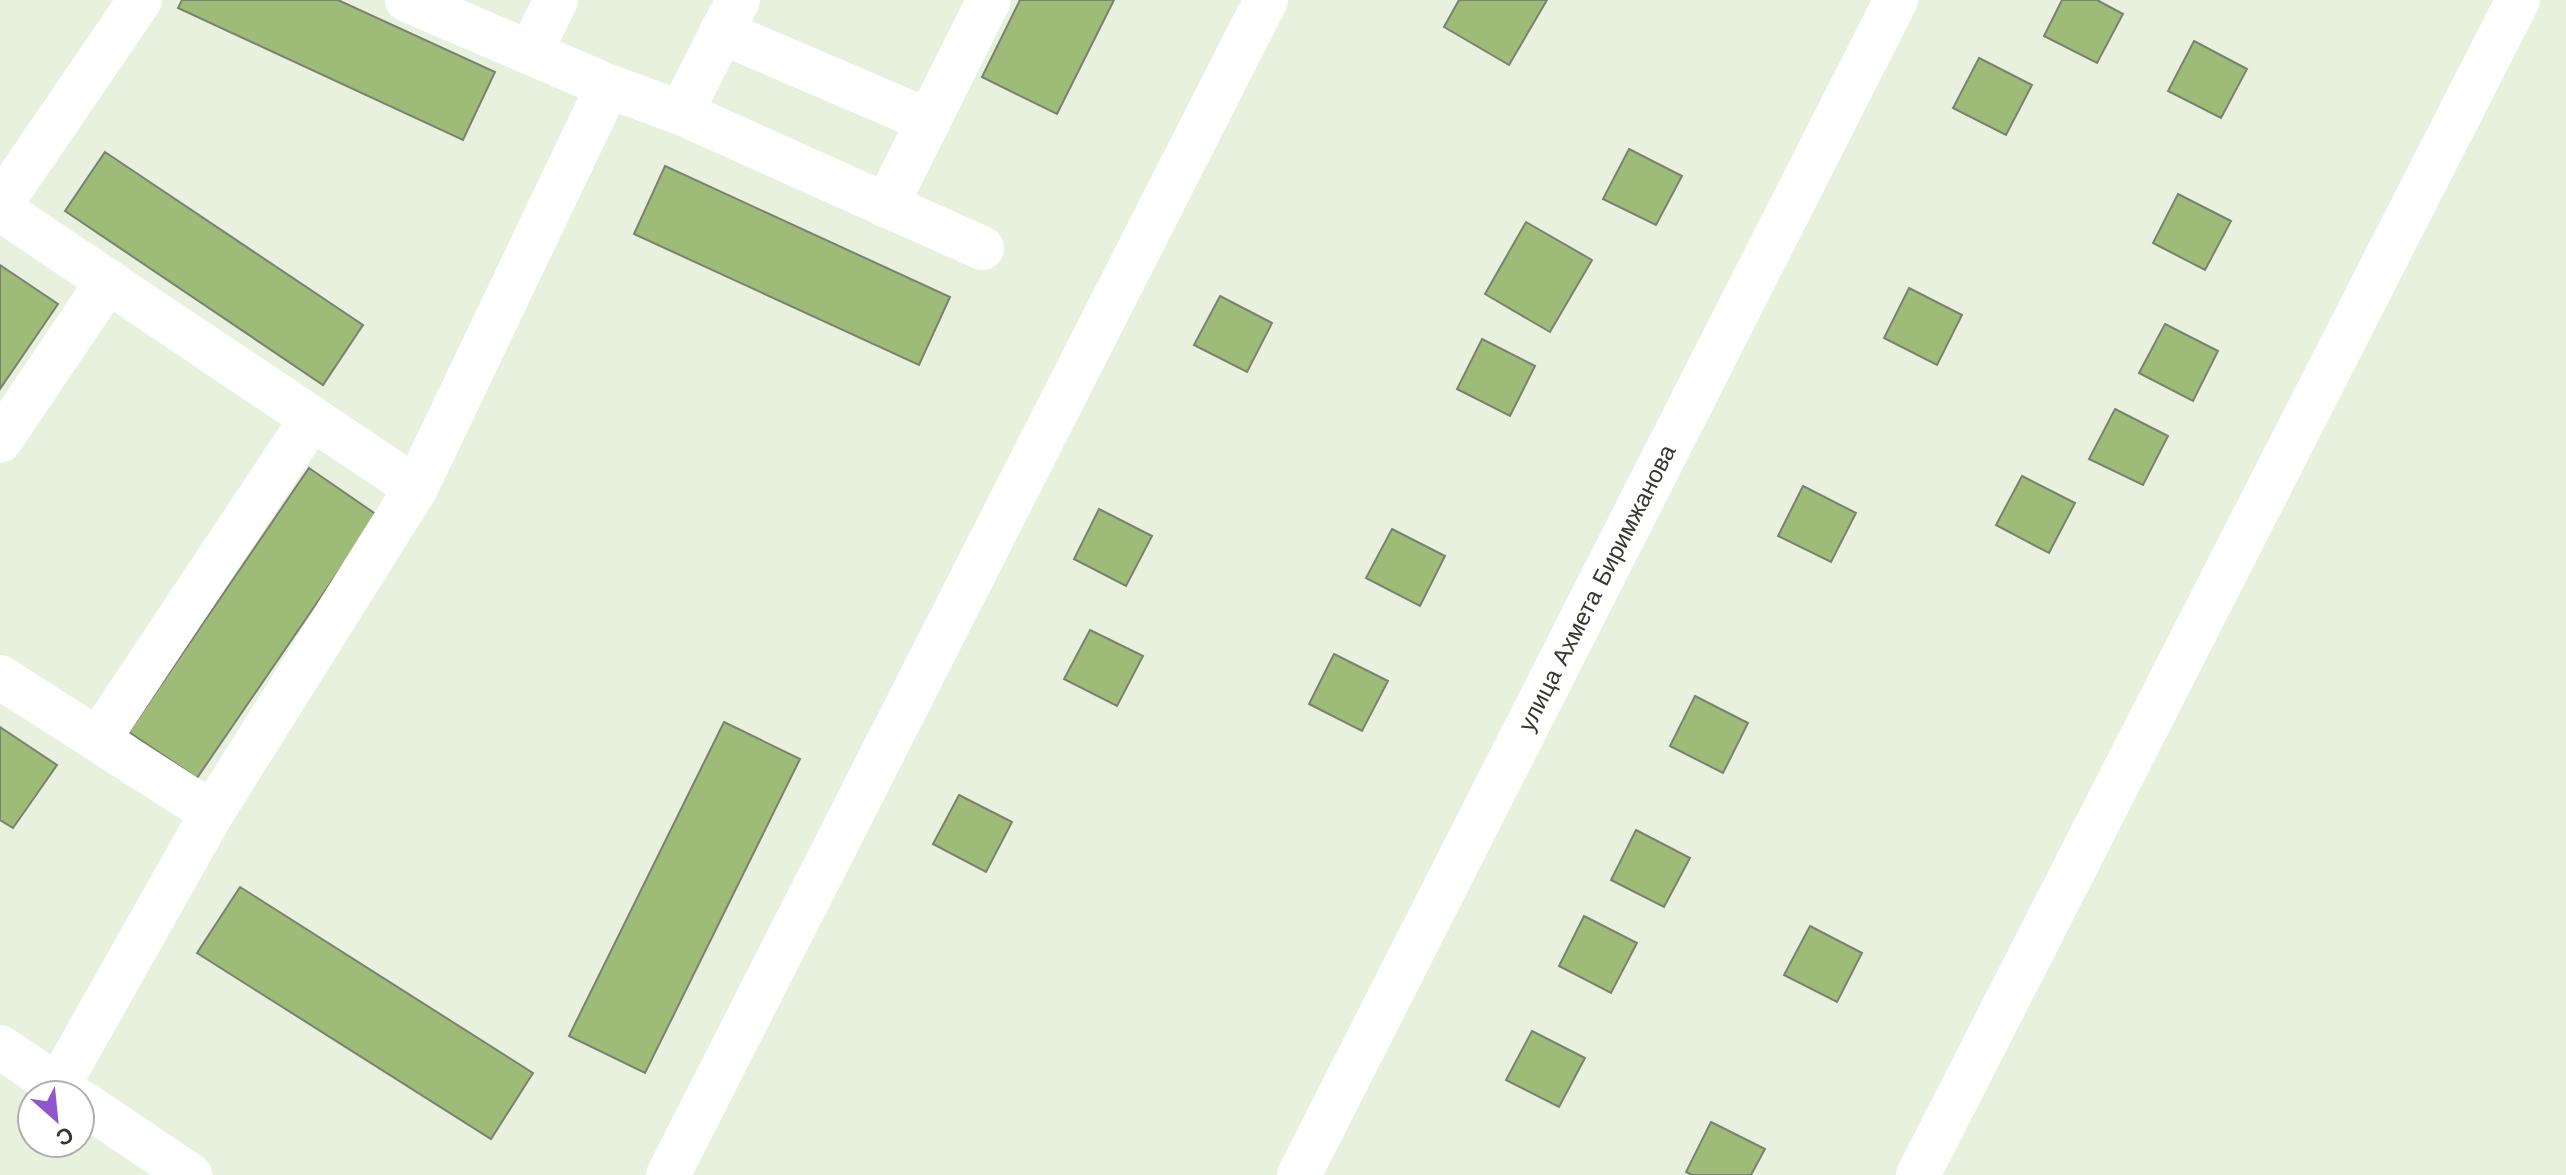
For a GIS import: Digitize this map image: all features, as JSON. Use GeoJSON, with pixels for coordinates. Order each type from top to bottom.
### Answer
{"type":"FeatureCollection","features":[{"type":"Feature","properties":{"kind":"street"},"geometry":{"type":"LineString","coordinates":[[140,0],[0,207],[416,488]]}},
{"type":"Feature","properties":{"kind":"street"},"geometry":{"type":"LineString","coordinates":[[407,0],[608,86],[681,113],[982,248]]}},
{"type":"Feature","properties":{"kind":"street"},"geometry":{"type":"LineString","coordinates":[[530,53],[556,0]]}},
{"type":"Feature","properties":{"kind":"street"},"geometry":{"type":"LineString","coordinates":[[886,206],[989,0]]}},
{"type":"Feature","properties":{"kind":"street"},"geometry":{"type":"LineString","coordinates":[[668,1175],[1266,0]]}},
{"type":"Feature","properties":{"kind":"street","name":"улица Ахмета Биримжанова"},"geometry":{"type":"LineString","coordinates":[[1299,1175],[1896,0]]}},
{"type":"Feature","properties":{"kind":"street"},"geometry":{"type":"LineString","coordinates":[[1918,1175],[2518,0]]}},
{"type":"Feature","properties":{"kind":"street"},"geometry":{"type":"LineString","coordinates":[[681,113],[730,16],[929,121]]}},
{"type":"Feature","properties":{"kind":"street"},"geometry":{"type":"LineString","coordinates":[[78,1079],[212,813],[416,488],[608,86]]}},
{"type":"Feature","properties":{"kind":"street"},"geometry":{"type":"LineString","coordinates":[[0,441],[108,281]]}},
{"type":"Feature","properties":{"kind":"street"},"geometry":{"type":"LineString","coordinates":[[98,740],[312,418]]}},
{"type":"Feature","properties":{"kind":"street"},"geometry":{"type":"LineString","coordinates":[[0,677],[212,813]]}},
{"type":"Feature","properties":{"kind":"street"},"geometry":{"type":"LineString","coordinates":[[0,1047],[48,1079]]}},
{"type":"Feature","properties":{"kind":"street"},"geometry":{"type":"LineString","coordinates":[[96,1112],[190,1175]]}},
{"type":"Feature","properties":{"kind":"building"},"geometry":{"type":"Polygon","coordinates":[[[182,0],[338,0],[495,72],[463,140],[178,8],[182,0]]]}},
{"type":"Feature","properties":{"kind":"building"},"geometry":{"type":"Polygon","coordinates":[[[1020,0],[1114,0],[1057,114],[982,77],[1020,0]]]}},
{"type":"Feature","properties":{"kind":"building"},"geometry":{"type":"Polygon","coordinates":[[[1459,0],[1547,0],[1509,65],[1444,27],[1459,0]]]}},
{"type":"Feature","properties":{"kind":"building"},"geometry":{"type":"Polygon","coordinates":[[[2062,0],[2097,0],[2123,14],[2097,63],[2044,36],[2062,0]]]}},
{"type":"Feature","properties":{"kind":"building"},"geometry":{"type":"Polygon","coordinates":[[[2194,41],[2247,69],[2221,118],[2168,91],[2194,41]]]}},
{"type":"Feature","properties":{"kind":"building"},"geometry":{"type":"Polygon","coordinates":[[[1979,58],[2032,85],[2006,135],[1953,108],[1979,58]]]}},
{"type":"Feature","properties":{"kind":"building"},"geometry":{"type":"Polygon","coordinates":[[[1629,149],[1682,176],[1656,225],[1603,199],[1629,149]]]}},
{"type":"Feature","properties":{"kind":"building"},"geometry":{"type":"Polygon","coordinates":[[[105,152],[363,325],[323,385],[65,211],[105,152]]]}},
{"type":"Feature","properties":{"kind":"building"},"geometry":{"type":"Polygon","coordinates":[[[665,166],[950,297],[919,365],[634,234],[665,166]]]}},
{"type":"Feature","properties":{"kind":"building"},"geometry":{"type":"Polygon","coordinates":[[[2178,194],[2231,221],[2205,270],[2153,243],[2178,194]]]}},
{"type":"Feature","properties":{"kind":"building"},"geometry":{"type":"Polygon","coordinates":[[[1526,222],[1592,260],[1550,332],[1485,294],[1526,222]]]}},
{"type":"Feature","properties":{"kind":"building"},"geometry":{"type":"Polygon","coordinates":[[[0,265],[58,304],[0,389],[0,265]]]}},
{"type":"Feature","properties":{"kind":"building"},"geometry":{"type":"Polygon","coordinates":[[[1909,288],[1962,315],[1937,365],[1884,338],[1909,288]]]}},
{"type":"Feature","properties":{"kind":"building"},"geometry":{"type":"Polygon","coordinates":[[[1220,296],[1272,323],[1247,372],[1194,345],[1220,296]]]}},
{"type":"Feature","properties":{"kind":"building"},"geometry":{"type":"Polygon","coordinates":[[[2165,324],[2218,351],[2193,401],[2139,373],[2165,324]]]}},
{"type":"Feature","properties":{"kind":"building"},"geometry":{"type":"Polygon","coordinates":[[[1482,339],[1535,366],[1510,416],[1457,389],[1482,339]]]}},
{"type":"Feature","properties":{"kind":"building"},"geometry":{"type":"Polygon","coordinates":[[[2115,409],[2168,436],[2143,485],[2089,459],[2115,409]]]}},
{"type":"Feature","properties":{"kind":"building"},"geometry":{"type":"Polygon","coordinates":[[[309,468],[377,515],[197,778],[129,732],[309,468]]]}},
{"type":"Feature","properties":{"kind":"building"},"geometry":{"type":"Polygon","coordinates":[[[2022,476],[2075,503],[2049,553],[1996,525],[2022,476]]]}},
{"type":"Feature","properties":{"kind":"building"},"geometry":{"type":"Polygon","coordinates":[[[1803,486],[1856,513],[1831,562],[1778,536],[1803,486]]]}},
{"type":"Feature","properties":{"kind":"building"},"geometry":{"type":"Polygon","coordinates":[[[1099,509],[1152,536],[1126,586],[1074,559],[1099,509]]]}},
{"type":"Feature","properties":{"kind":"building"},"geometry":{"type":"Polygon","coordinates":[[[1392,529],[1445,556],[1420,606],[1366,578],[1392,529]]]}},
{"type":"Feature","properties":{"kind":"building"},"geometry":{"type":"Polygon","coordinates":[[[1090,630],[1143,656],[1117,706],[1064,679],[1090,630]]]}},
{"type":"Feature","properties":{"kind":"building"},"geometry":{"type":"Polygon","coordinates":[[[1334,654],[1388,681],[1362,731],[1309,704],[1334,654]]]}},
{"type":"Feature","properties":{"kind":"building"},"geometry":{"type":"Polygon","coordinates":[[[1695,696],[1748,723],[1723,773],[1670,746],[1695,696]]]}},
{"type":"Feature","properties":{"kind":"building"},"geometry":{"type":"Polygon","coordinates":[[[724,722],[800,759],[645,1073],[569,1036],[724,722]]]}},
{"type":"Feature","properties":{"kind":"building"},"geometry":{"type":"Polygon","coordinates":[[[0,727],[57,765],[13,828],[0,820],[0,727]]]}},
{"type":"Feature","properties":{"kind":"building"},"geometry":{"type":"Polygon","coordinates":[[[959,795],[1012,822],[986,872],[933,844],[959,795]]]}},
{"type":"Feature","properties":{"kind":"building"},"geometry":{"type":"Polygon","coordinates":[[[1636,830],[1690,858],[1664,907],[1611,880],[1636,830]]]}},
{"type":"Feature","properties":{"kind":"building"},"geometry":{"type":"Polygon","coordinates":[[[240,887],[533,1073],[491,1139],[197,953],[240,887]]]}},
{"type":"Feature","properties":{"kind":"building"},"geometry":{"type":"Polygon","coordinates":[[[1584,916],[1637,943],[1611,993],[1559,966],[1584,916]]]}},
{"type":"Feature","properties":{"kind":"building"},"geometry":{"type":"Polygon","coordinates":[[[1810,926],[1862,953],[1837,1002],[1784,975],[1810,926]]]}},
{"type":"Feature","properties":{"kind":"building"},"geometry":{"type":"Polygon","coordinates":[[[1532,1031],[1585,1058],[1559,1107],[1506,1080],[1532,1031]]]}},
{"type":"Feature","properties":{"kind":"building"},"geometry":{"type":"Polygon","coordinates":[[[1711,1122],[1765,1149],[1751,1175],[1692,1175],[1686,1172],[1711,1122]]]}}]}
